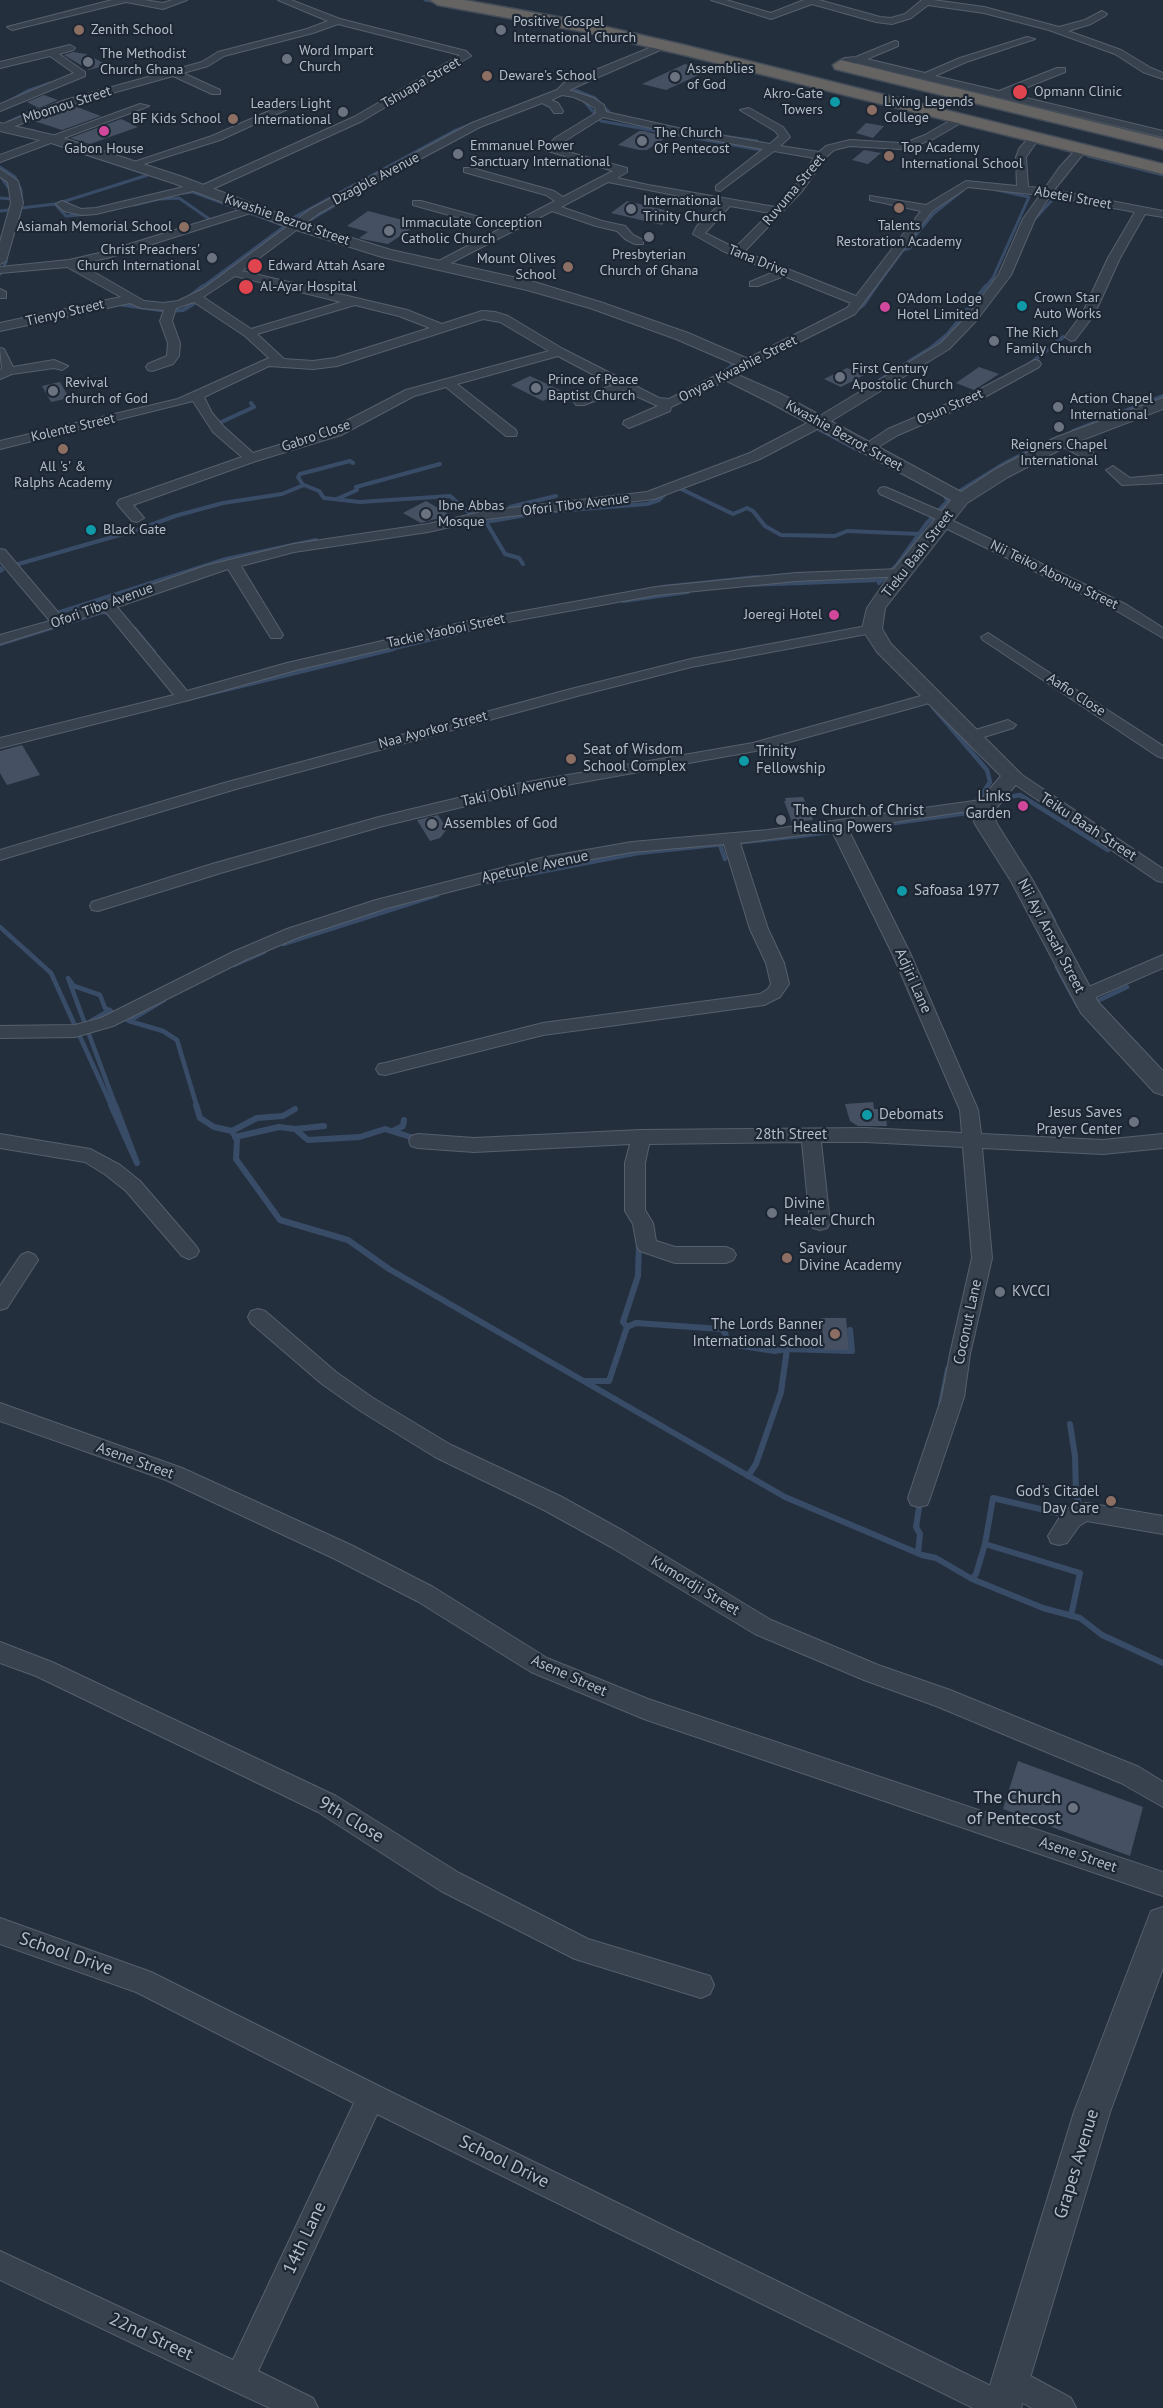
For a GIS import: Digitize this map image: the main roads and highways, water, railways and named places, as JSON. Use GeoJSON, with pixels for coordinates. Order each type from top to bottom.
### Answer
{"type":"FeatureCollection","features":[{"type":"Feature","properties":{"kind":"highway"},"geometry":{"type":"LineString","coordinates":[[438,0],[580,26],[664,45],[1163,169]]}},
{"type":"Feature","properties":{"kind":"highway"},"geometry":{"type":"LineString","coordinates":[[483,0],[622,27],[741,54],[1163,160]]}},
{"type":"Feature","properties":{"kind":"highway"},"geometry":{"type":"LineString","coordinates":[[518,0],[711,40],[1163,152]]}},
{"type":"Feature","properties":{"kind":"highway"},"geometry":{"type":"LineString","coordinates":[[833,63],[1163,144]]}},
{"type":"Feature","properties":{"kind":"waterway"},"geometry":{"type":"LineString","coordinates":[[425,0],[438,2]]}},
{"type":"Feature","properties":{"kind":"waterway"},"geometry":{"type":"LineString","coordinates":[[403,96],[436,77]]}},
{"type":"Feature","properties":{"kind":"waterway"},"geometry":{"type":"LineString","coordinates":[[0,106],[27,91],[50,83]]}},
{"type":"Feature","properties":{"kind":"waterway"},"geometry":{"type":"LineString","coordinates":[[287,218],[291,219],[454,131],[561,89]]}},
{"type":"Feature","properties":{"kind":"waterway"},"geometry":{"type":"LineString","coordinates":[[575,90],[595,98],[613,116]]}},
{"type":"Feature","properties":{"kind":"waterway"},"geometry":{"type":"LineString","coordinates":[[583,100],[601,121],[761,150]]}},
{"type":"Feature","properties":{"kind":"waterway"},"geometry":{"type":"LineString","coordinates":[[8,122],[36,109]]}},
{"type":"Feature","properties":{"kind":"waterway"},"geometry":{"type":"LineString","coordinates":[[0,124],[35,131]]}},
{"type":"Feature","properties":{"kind":"waterway"},"geometry":{"type":"LineString","coordinates":[[723,136],[757,141]]}},
{"type":"Feature","properties":{"kind":"waterway"},"geometry":{"type":"LineString","coordinates":[[1061,149],[1070,151]]}},
{"type":"Feature","properties":{"kind":"waterway"},"geometry":{"type":"LineString","coordinates":[[73,150],[147,174]]}},
{"type":"Feature","properties":{"kind":"waterway"},"geometry":{"type":"LineString","coordinates":[[1088,156],[1163,175]]}},
{"type":"Feature","properties":{"kind":"waterway"},"geometry":{"type":"LineString","coordinates":[[0,167],[15,177],[21,190],[22,203],[17,225]]}},
{"type":"Feature","properties":{"kind":"waterway"},"geometry":{"type":"LineString","coordinates":[[201,186],[235,171]]}},
{"type":"Feature","properties":{"kind":"waterway"},"geometry":{"type":"LineString","coordinates":[[0,175],[10,190]]}},
{"type":"Feature","properties":{"kind":"waterway"},"geometry":{"type":"LineString","coordinates":[[56,204],[148,175]]}},
{"type":"Feature","properties":{"kind":"waterway"},"geometry":{"type":"LineString","coordinates":[[875,288],[903,250],[910,248],[915,236],[933,214],[963,190]]}},
{"type":"Feature","properties":{"kind":"waterway"},"geometry":{"type":"LineString","coordinates":[[985,288],[993,278],[1029,197],[997,190]]}},
{"type":"Feature","properties":{"kind":"waterway"},"geometry":{"type":"LineString","coordinates":[[183,193],[193,192],[285,226],[201,288]]}},
{"type":"Feature","properties":{"kind":"waterway"},"geometry":{"type":"LineString","coordinates":[[0,198],[12,199]]}},
{"type":"Feature","properties":{"kind":"waterway"},"geometry":{"type":"LineString","coordinates":[[134,205],[163,198]]}},
{"type":"Feature","properties":{"kind":"waterway"},"geometry":{"type":"LineString","coordinates":[[161,199],[179,198],[212,221]]}},
{"type":"Feature","properties":{"kind":"waterway"},"geometry":{"type":"LineString","coordinates":[[1034,220],[1053,199]]}},
{"type":"Feature","properties":{"kind":"waterway"},"geometry":{"type":"LineString","coordinates":[[323,229],[305,223],[342,201]]}},
{"type":"Feature","properties":{"kind":"waterway"},"geometry":{"type":"LineString","coordinates":[[21,208],[55,204],[66,216],[89,214]]}},
{"type":"Feature","properties":{"kind":"waterway"},"geometry":{"type":"LineString","coordinates":[[0,211],[10,210]]}},
{"type":"Feature","properties":{"kind":"waterway"},"geometry":{"type":"LineString","coordinates":[[0,274],[6,262],[7,253]]}},
{"type":"Feature","properties":{"kind":"waterway"},"geometry":{"type":"LineString","coordinates":[[189,297],[203,286]]}},
{"type":"Feature","properties":{"kind":"waterway"},"geometry":{"type":"LineString","coordinates":[[855,311],[863,305],[876,286]]}},
{"type":"Feature","properties":{"kind":"waterway"},"geometry":{"type":"LineString","coordinates":[[880,380],[931,348],[948,334],[986,286]]}},
{"type":"Feature","properties":{"kind":"waterway"},"geometry":{"type":"LineString","coordinates":[[118,304],[167,311],[183,310],[201,299]]}},
{"type":"Feature","properties":{"kind":"waterway"},"geometry":{"type":"LineString","coordinates":[[1030,364],[1063,337]]}},
{"type":"Feature","properties":{"kind":"waterway"},"geometry":{"type":"LineString","coordinates":[[721,375],[733,365],[731,361]]}},
{"type":"Feature","properties":{"kind":"waterway"},"geometry":{"type":"LineString","coordinates":[[1073,431],[1163,396]]}},
{"type":"Feature","properties":{"kind":"waterway"},"geometry":{"type":"LineString","coordinates":[[217,424],[254,407],[251,403]]}},
{"type":"Feature","properties":{"kind":"waterway"},"geometry":{"type":"LineString","coordinates":[[811,425],[856,449]]}},
{"type":"Feature","properties":{"kind":"waterway"},"geometry":{"type":"LineString","coordinates":[[954,490],[958,492],[1007,462],[1054,439]]}},
{"type":"Feature","properties":{"kind":"waterway"},"geometry":{"type":"LineString","coordinates":[[303,485],[298,477],[300,474],[350,461],[353,463]]}},
{"type":"Feature","properties":{"kind":"waterway"},"geometry":{"type":"LineString","coordinates":[[337,499],[357,490],[356,487],[440,464]]}},
{"type":"Feature","properties":{"kind":"waterway"},"geometry":{"type":"LineString","coordinates":[[15,565],[137,530],[175,516],[223,503],[282,494],[304,485],[319,491],[324,498],[360,502],[450,496],[479,521],[486,522]]}},
{"type":"Feature","properties":{"kind":"waterway"},"geometry":{"type":"LineString","coordinates":[[486,522],[543,512],[647,504],[659,500],[669,490],[677,487],[733,514],[747,508],[753,511],[765,526],[781,535],[835,536],[847,531],[919,534]]}},
{"type":"Feature","properties":{"kind":"waterway"},"geometry":{"type":"LineString","coordinates":[[510,507],[556,496]]}},
{"type":"Feature","properties":{"kind":"waterway"},"geometry":{"type":"LineString","coordinates":[[919,534],[946,503],[948,499],[946,498]]}},
{"type":"Feature","properties":{"kind":"waterway"},"geometry":{"type":"LineString","coordinates":[[472,514],[501,508]]}},
{"type":"Feature","properties":{"kind":"waterway"},"geometry":{"type":"LineString","coordinates":[[486,522],[505,554],[519,558],[523,564]]}},
{"type":"Feature","properties":{"kind":"waterway"},"geometry":{"type":"LineString","coordinates":[[879,583],[897,565],[919,534]]}},
{"type":"Feature","properties":{"kind":"waterway"},"geometry":{"type":"LineString","coordinates":[[54,614],[226,559],[316,540]]}},
{"type":"Feature","properties":{"kind":"waterway"},"geometry":{"type":"LineString","coordinates":[[0,568],[2,570],[0,571]]}},
{"type":"Feature","properties":{"kind":"waterway"},"geometry":{"type":"LineString","coordinates":[[662,587],[758,577]]}},
{"type":"Feature","properties":{"kind":"waterway"},"geometry":{"type":"LineString","coordinates":[[748,585],[881,580]]}},
{"type":"Feature","properties":{"kind":"waterway"},"geometry":{"type":"LineString","coordinates":[[623,601],[688,592]]}},
{"type":"Feature","properties":{"kind":"waterway"},"geometry":{"type":"LineString","coordinates":[[0,644],[102,612],[110,613]]}},
{"type":"Feature","properties":{"kind":"waterway"},"geometry":{"type":"LineString","coordinates":[[387,650],[481,627]]}},
{"type":"Feature","properties":{"kind":"waterway"},"geometry":{"type":"LineString","coordinates":[[135,629],[152,650]]}},
{"type":"Feature","properties":{"kind":"waterway"},"geometry":{"type":"LineString","coordinates":[[187,699],[393,649]]}},
{"type":"Feature","properties":{"kind":"waterway"},"geometry":{"type":"LineString","coordinates":[[933,707],[987,770],[990,782],[981,796]]}},
{"type":"Feature","properties":{"kind":"waterway"},"geometry":{"type":"LineString","coordinates":[[1002,798],[1020,795],[1108,850]]}},
{"type":"Feature","properties":{"kind":"waterway"},"geometry":{"type":"LineString","coordinates":[[487,882],[638,853],[800,836],[974,812]]}},
{"type":"Feature","properties":{"kind":"waterway"},"geometry":{"type":"LineString","coordinates":[[720,845],[725,859]]}},
{"type":"Feature","properties":{"kind":"waterway"},"geometry":{"type":"LineString","coordinates":[[1038,892],[1054,921]]}},
{"type":"Feature","properties":{"kind":"waterway"},"geometry":{"type":"LineString","coordinates":[[283,944],[437,895]]}},
{"type":"Feature","properties":{"kind":"waterway"},"geometry":{"type":"LineString","coordinates":[[0,927],[51,973],[112,1107]]}},
{"type":"Feature","properties":{"kind":"waterway"},"geometry":{"type":"LineString","coordinates":[[234,965],[264,952]]}},
{"type":"Feature","properties":{"kind":"waterway"},"geometry":{"type":"LineString","coordinates":[[1057,967],[1078,1006]]}},
{"type":"Feature","properties":{"kind":"waterway"},"geometry":{"type":"LineString","coordinates":[[109,1010],[105,1008],[100,995],[74,986],[68,978],[116,1107]]}},
{"type":"Feature","properties":{"kind":"waterway"},"geometry":{"type":"LineString","coordinates":[[1095,1002],[1127,987]]}},
{"type":"Feature","properties":{"kind":"waterway"},"geometry":{"type":"LineString","coordinates":[[129,1021],[164,1000]]}},
{"type":"Feature","properties":{"kind":"waterway"},"geometry":{"type":"LineString","coordinates":[[91,1021],[109,1010]]}},
{"type":"Feature","properties":{"kind":"waterway"},"geometry":{"type":"LineString","coordinates":[[109,1010],[129,1021]]}},
{"type":"Feature","properties":{"kind":"waterway"},"geometry":{"type":"LineString","coordinates":[[129,1021],[163,1031],[177,1040],[197,1107]]}},
{"type":"Feature","properties":{"kind":"waterway"},"geometry":{"type":"LineString","coordinates":[[111,1105],[137,1163],[115,1105]]}},
{"type":"Feature","properties":{"kind":"waterway"},"geometry":{"type":"LineString","coordinates":[[196,1105],[200,1118],[214,1127],[232,1131]]}},
{"type":"Feature","properties":{"kind":"waterway"},"geometry":{"type":"LineString","coordinates":[[232,1131],[257,1118],[283,1116],[295,1109]]}},
{"type":"Feature","properties":{"kind":"waterway"},"geometry":{"type":"LineString","coordinates":[[393,1131],[403,1126],[404,1120]]}},
{"type":"Feature","properties":{"kind":"waterway"},"geometry":{"type":"LineString","coordinates":[[296,1129],[324,1126]]}},
{"type":"Feature","properties":{"kind":"waterway"},"geometry":{"type":"LineString","coordinates":[[235,1137],[279,1127],[295,1129],[308,1140],[360,1137],[385,1129],[417,1139]]}},
{"type":"Feature","properties":{"kind":"waterway"},"geometry":{"type":"LineString","coordinates":[[232,1131],[235,1137]]}},
{"type":"Feature","properties":{"kind":"waterway"},"geometry":{"type":"LineString","coordinates":[[235,1137],[236,1159],[280,1220],[348,1240],[389,1269],[748,1476]]}},
{"type":"Feature","properties":{"kind":"waterway"},"geometry":{"type":"LineString","coordinates":[[627,1327],[623,1322],[638,1276],[639,1243]]}},
{"type":"Feature","properties":{"kind":"waterway"},"geometry":{"type":"LineString","coordinates":[[627,1327],[636,1323],[721,1329],[725,1333],[728,1344],[775,1351],[787,1349]]}},
{"type":"Feature","properties":{"kind":"waterway"},"geometry":{"type":"LineString","coordinates":[[585,1381],[609,1381],[627,1327]]}},
{"type":"Feature","properties":{"kind":"waterway"},"geometry":{"type":"LineString","coordinates":[[787,1349],[852,1351],[850,1330]]}},
{"type":"Feature","properties":{"kind":"waterway"},"geometry":{"type":"LineString","coordinates":[[748,1476],[756,1464],[781,1392],[787,1349]]}},
{"type":"Feature","properties":{"kind":"waterway"},"geometry":{"type":"LineString","coordinates":[[941,1404],[948,1369]]}},
{"type":"Feature","properties":{"kind":"waterway"},"geometry":{"type":"LineString","coordinates":[[1070,1424],[1075,1456],[1076,1494],[1079,1503],[1075,1509]]}},
{"type":"Feature","properties":{"kind":"waterway"},"geometry":{"type":"LineString","coordinates":[[748,1476],[785,1497],[922,1555],[936,1558],[972,1579]]}},
{"type":"Feature","properties":{"kind":"waterway"},"geometry":{"type":"LineString","coordinates":[[985,1544],[993,1498],[1066,1515]]}},
{"type":"Feature","properties":{"kind":"waterway"},"geometry":{"type":"LineString","coordinates":[[918,1553],[920,1534],[916,1527],[920,1501]]}},
{"type":"Feature","properties":{"kind":"waterway"},"geometry":{"type":"LineString","coordinates":[[972,1579],[976,1574],[985,1544]]}},
{"type":"Feature","properties":{"kind":"waterway"},"geometry":{"type":"LineString","coordinates":[[985,1544],[1080,1573],[1071,1616]]}},
{"type":"Feature","properties":{"kind":"waterway"},"geometry":{"type":"LineString","coordinates":[[972,1579],[1043,1608],[1071,1616]]}},
{"type":"Feature","properties":{"kind":"waterway"},"geometry":{"type":"LineString","coordinates":[[1071,1616],[1080,1618],[1102,1635],[1163,1663]]}},
{"type":"Feature","properties":{"kind":"place","name":"Zenith School"},"geometry":{"type":"Point","coordinates":[79,30]}},
{"type":"Feature","properties":{"kind":"place","name":"Positive Gospel International Church"},"geometry":{"type":"Point","coordinates":[501,30]}},
{"type":"Feature","properties":{"kind":"place","name":"Word Impart Church"},"geometry":{"type":"Point","coordinates":[287,59]}},
{"type":"Feature","properties":{"kind":"place","name":"The Methodist Church Ghana"},"geometry":{"type":"Point","coordinates":[88,62]}},
{"type":"Feature","properties":{"kind":"place","name":"Deware's School"},"geometry":{"type":"Point","coordinates":[487,76]}},
{"type":"Feature","properties":{"kind":"place","name":"Assemblies of God"},"geometry":{"type":"Point","coordinates":[675,77]}},
{"type":"Feature","properties":{"kind":"place","name":"Opmann Clinic"},"geometry":{"type":"Point","coordinates":[1020,92]}},
{"type":"Feature","properties":{"kind":"place","name":"Akro-Gate Towers"},"geometry":{"type":"Point","coordinates":[835,102]}},
{"type":"Feature","properties":{"kind":"place","name":"Living Legends College"},"geometry":{"type":"Point","coordinates":[872,110]}},
{"type":"Feature","properties":{"kind":"place","name":"Leaders Light International"},"geometry":{"type":"Point","coordinates":[343,112]}},
{"type":"Feature","properties":{"kind":"place","name":"BF Kids School"},"geometry":{"type":"Point","coordinates":[233,119]}},
{"type":"Feature","properties":{"kind":"place","name":"Gabon House"},"geometry":{"type":"Point","coordinates":[104,131]}},
{"type":"Feature","properties":{"kind":"place","name":"The Church Of Pentecost"},"geometry":{"type":"Point","coordinates":[642,141]}},
{"type":"Feature","properties":{"kind":"place","name":"Emmanuel Power Sanctuary International"},"geometry":{"type":"Point","coordinates":[458,154]}},
{"type":"Feature","properties":{"kind":"place","name":"Top Academy International School"},"geometry":{"type":"Point","coordinates":[889,156]}},
{"type":"Feature","properties":{"kind":"place","name":"Talents Restoration Academy"},"geometry":{"type":"Point","coordinates":[899,208]}},
{"type":"Feature","properties":{"kind":"place","name":"International Trinity Church"},"geometry":{"type":"Point","coordinates":[631,209]}},
{"type":"Feature","properties":{"kind":"place","name":"Asiamah Memorial School"},"geometry":{"type":"Point","coordinates":[184,227]}},
{"type":"Feature","properties":{"kind":"place","name":"Immaculate Conception Catholic Church"},"geometry":{"type":"Point","coordinates":[389,231]}},
{"type":"Feature","properties":{"kind":"place","name":"Presbyterian Church of Ghana"},"geometry":{"type":"Point","coordinates":[649,237]}},
{"type":"Feature","properties":{"kind":"place","name":"Christ Preachers' Church International"},"geometry":{"type":"Point","coordinates":[212,258]}},
{"type":"Feature","properties":{"kind":"place","name":"Edward Attah Asare"},"geometry":{"type":"Point","coordinates":[255,266]}},
{"type":"Feature","properties":{"kind":"place","name":"Mount Olives School"},"geometry":{"type":"Point","coordinates":[568,267]}},
{"type":"Feature","properties":{"kind":"place","name":"Al-Ayar Hospital"},"geometry":{"type":"Point","coordinates":[246,287]}},
{"type":"Feature","properties":{"kind":"place","name":"Crown Star Auto Works"},"geometry":{"type":"Point","coordinates":[1022,306]}},
{"type":"Feature","properties":{"kind":"place","name":"O'Adom Lodge Hotel Limited"},"geometry":{"type":"Point","coordinates":[885,307]}},
{"type":"Feature","properties":{"kind":"place","name":"The Rich Family Church"},"geometry":{"type":"Point","coordinates":[994,341]}},
{"type":"Feature","properties":{"kind":"place","name":"First Century Apostolic Church"},"geometry":{"type":"Point","coordinates":[840,377]}},
{"type":"Feature","properties":{"kind":"place","name":"Prince of Peace Baptist Church"},"geometry":{"type":"Point","coordinates":[536,388]}},
{"type":"Feature","properties":{"kind":"place","name":"Revival church of God"},"geometry":{"type":"Point","coordinates":[53,391]}},
{"type":"Feature","properties":{"kind":"place","name":"Action Chapel International"},"geometry":{"type":"Point","coordinates":[1058,407]}},
{"type":"Feature","properties":{"kind":"place","name":"Reigners Chapel International"},"geometry":{"type":"Point","coordinates":[1059,427]}},
{"type":"Feature","properties":{"kind":"place","name":"All 's' & Ralphs Academy"},"geometry":{"type":"Point","coordinates":[63,449]}},
{"type":"Feature","properties":{"kind":"place","name":"Ibne Abbas Mosque"},"geometry":{"type":"Point","coordinates":[426,514]}},
{"type":"Feature","properties":{"kind":"place","name":"Black Gate"},"geometry":{"type":"Point","coordinates":[91,530]}},
{"type":"Feature","properties":{"kind":"place","name":"Joeregi Hotel"},"geometry":{"type":"Point","coordinates":[834,615]}},
{"type":"Feature","properties":{"kind":"place","name":"Seat of Wisdom School Complex"},"geometry":{"type":"Point","coordinates":[571,759]}},
{"type":"Feature","properties":{"kind":"place","name":"Trinity Fellowship"},"geometry":{"type":"Point","coordinates":[744,761]}},
{"type":"Feature","properties":{"kind":"place","name":"Links Garden"},"geometry":{"type":"Point","coordinates":[1023,806]}},
{"type":"Feature","properties":{"kind":"place","name":"The Church of Christ Healing Powers"},"geometry":{"type":"Point","coordinates":[781,820]}},
{"type":"Feature","properties":{"kind":"place","name":"Assembles of God"},"geometry":{"type":"Point","coordinates":[432,824]}},
{"type":"Feature","properties":{"kind":"place","name":"Safoasa 1977"},"geometry":{"type":"Point","coordinates":[902,891]}},
{"type":"Feature","properties":{"kind":"place","name":"Debomats"},"geometry":{"type":"Point","coordinates":[867,1115]}},
{"type":"Feature","properties":{"kind":"place","name":"Jesus Saves Prayer Center"},"geometry":{"type":"Point","coordinates":[1134,1122]}},
{"type":"Feature","properties":{"kind":"place","name":"Divine Healer Church"},"geometry":{"type":"Point","coordinates":[772,1213]}},
{"type":"Feature","properties":{"kind":"place","name":"Saviour Divine Academy"},"geometry":{"type":"Point","coordinates":[787,1258]}},
{"type":"Feature","properties":{"kind":"place","name":"KVCCI"},"geometry":{"type":"Point","coordinates":[1000,1292]}},
{"type":"Feature","properties":{"kind":"place","name":"The Lords Banner International School"},"geometry":{"type":"Point","coordinates":[835,1334]}},
{"type":"Feature","properties":{"kind":"place","name":"God's Citadel Day Care"},"geometry":{"type":"Point","coordinates":[1111,1501]}},
{"type":"Feature","properties":{"kind":"place","name":"The Church of Pentecost"},"geometry":{"type":"Point","coordinates":[1073,1808]}}]}
